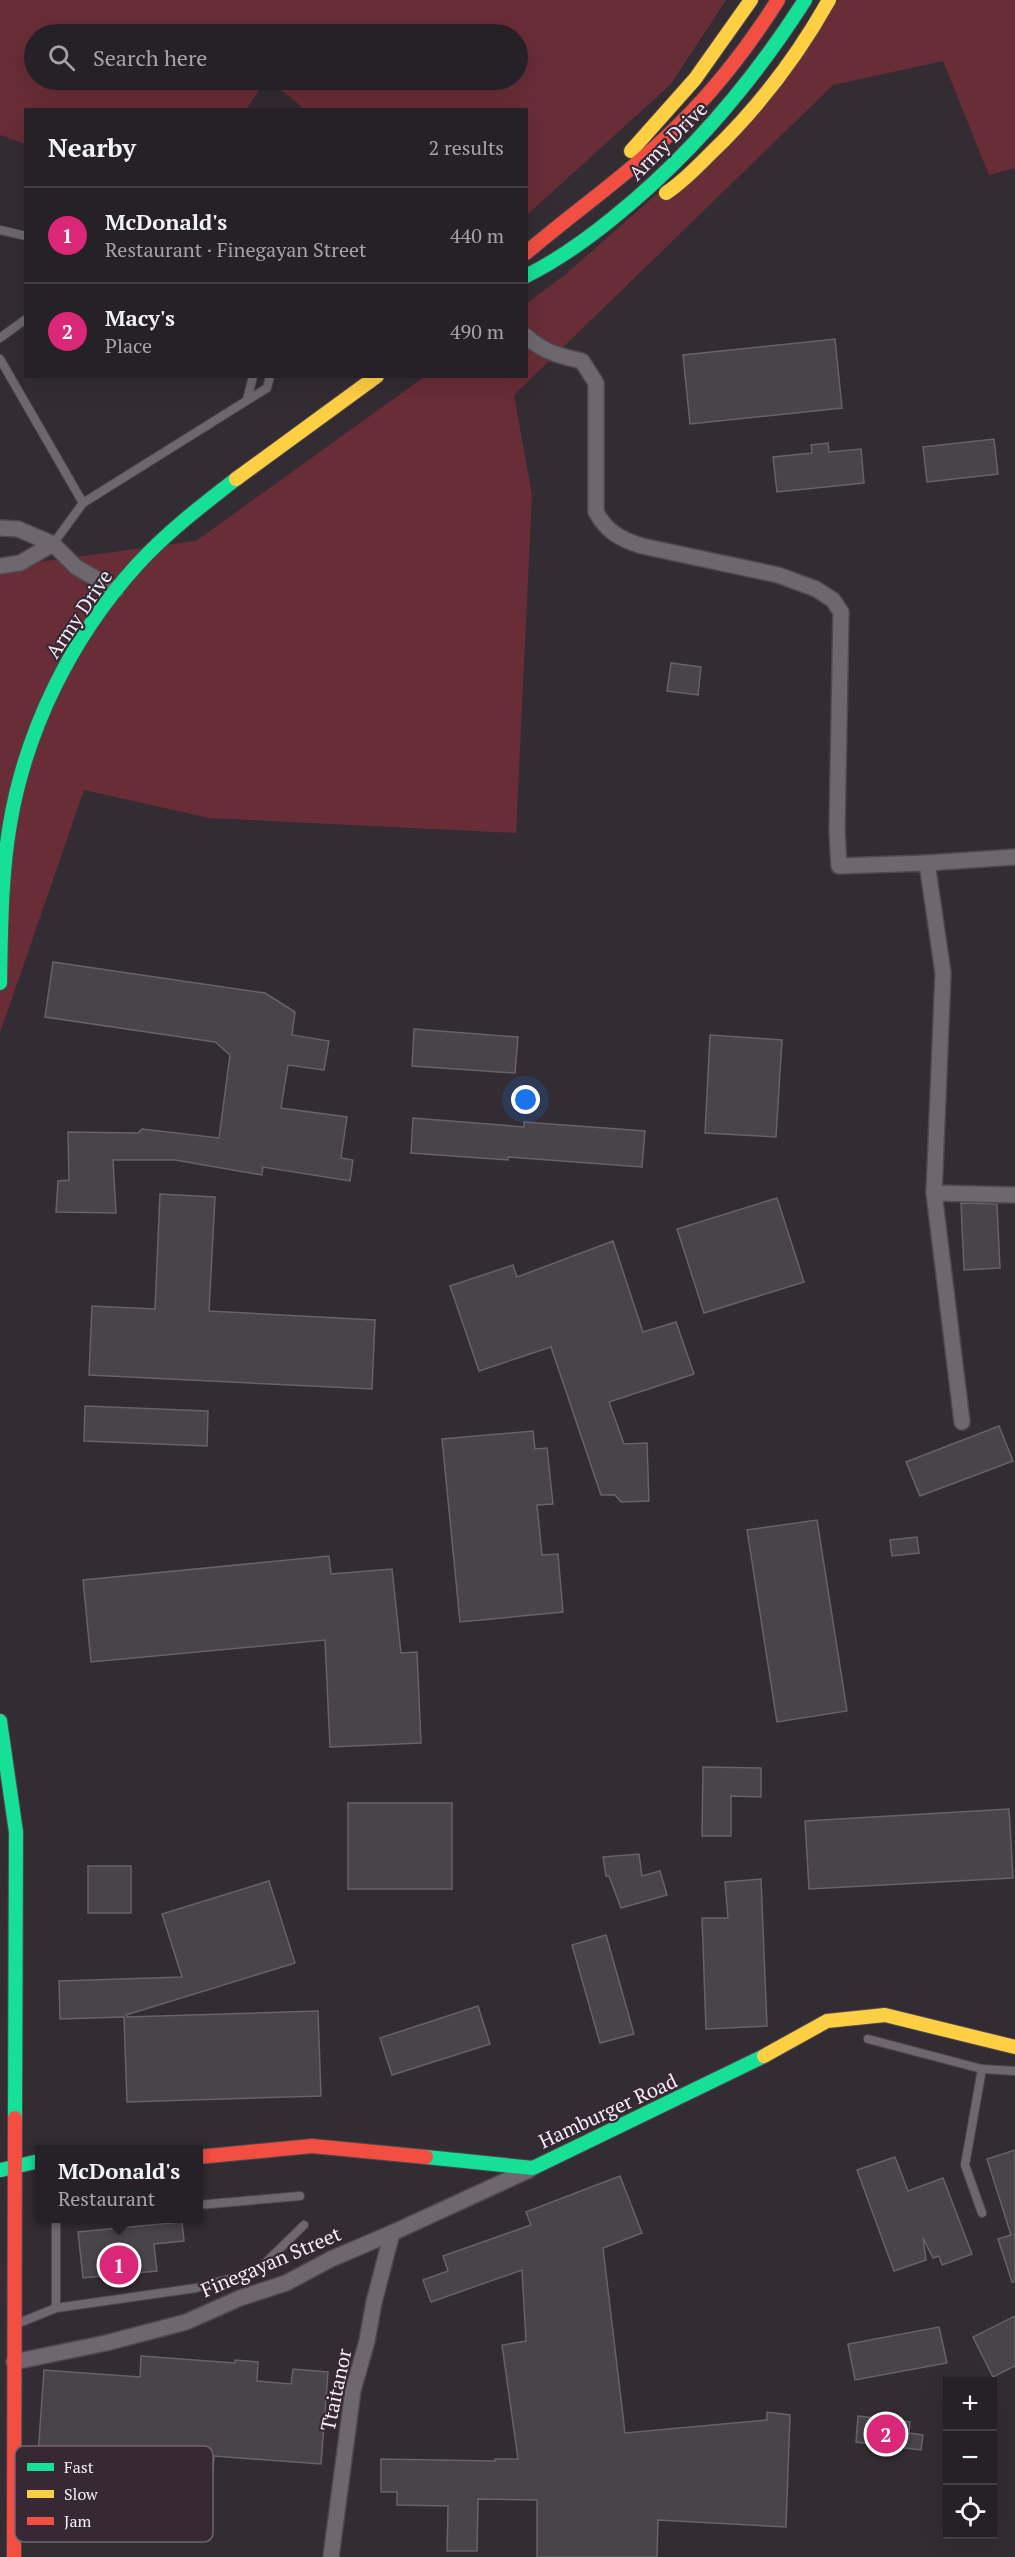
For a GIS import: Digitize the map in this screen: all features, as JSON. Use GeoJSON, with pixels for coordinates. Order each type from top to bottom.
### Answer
{"type":"FeatureCollection","features":[{"type":"Feature","properties":{"kind":"main road"},"geometry":{"type":"LineString","coordinates":[[561,221],[667,112],[720,46],[751,0]]}},
{"type":"Feature","properties":{"kind":"main road","name":"Army Drive"},"geometry":{"type":"LineString","coordinates":[[528,251],[561,221],[640,161],[676,129],[735,63],[778,0]]}},
{"type":"Feature","properties":{"kind":"main road","name":"Army Drive"},"geometry":{"type":"LineString","coordinates":[[528,275],[582,242],[661,180],[757,74],[805,0]]}},
{"type":"Feature","properties":{"kind":"main road"},"geometry":{"type":"LineString","coordinates":[[582,242],[671,190],[742,123],[801,49],[829,0]]}},
{"type":"Feature","properties":{"kind":"main road","name":"Army Drive"},"geometry":{"type":"LineString","coordinates":[[0,983],[5,861],[14,803],[24,764],[55,688],[74,653],[116,590],[157,545],[194,513],[374,378]]}},
{"type":"Feature","properties":{"kind":"main road"},"geometry":{"type":"LineString","coordinates":[[0,1721],[16,1832],[14,2557]]}},
{"type":"Feature","properties":{"kind":"main road","name":"Hamburger Road"},"geometry":{"type":"LineString","coordinates":[[203,2157],[312,2146],[534,2168],[742,2068],[827,2021],[885,2014],[967,2037],[1015,2047]]}},
{"type":"Feature","properties":{"kind":"main road"},"geometry":{"type":"LineString","coordinates":[[0,2158],[15,2166]]}},
{"type":"Feature","properties":{"kind":"main road"},"geometry":{"type":"LineString","coordinates":[[0,2170],[35,2162]]}},
{"type":"Feature","properties":{"kind":"street"},"geometry":{"type":"LineString","coordinates":[[528,338],[537,347],[556,356],[582,361],[596,383],[596,512],[604,527],[621,540],[778,575],[816,589],[833,600],[841,612],[837,831],[839,866],[1015,857]]}},
{"type":"Feature","properties":{"kind":"street"},"geometry":{"type":"LineString","coordinates":[[0,528],[18,529],[53,544],[76,567],[116,590]]}},
{"type":"Feature","properties":{"kind":"street"},"geometry":{"type":"LineString","coordinates":[[0,566],[20,563],[53,544]]}},
{"type":"Feature","properties":{"kind":"street"},"geometry":{"type":"LineString","coordinates":[[927,863],[943,973],[934,1193],[962,1422]]}},
{"type":"Feature","properties":{"kind":"street"},"geometry":{"type":"LineString","coordinates":[[934,1193],[1015,1195]]}},
{"type":"Feature","properties":{"kind":"street","name":"Finegayan Street"},"geometry":{"type":"LineString","coordinates":[[14,2362],[106,2343],[186,2322],[240,2298],[286,2283],[331,2259],[534,2168]]}},
{"type":"Feature","properties":{"kind":"street","name":"Ttaitanor"},"geometry":{"type":"LineString","coordinates":[[331,2557],[353,2390],[367,2342],[374,2302],[392,2233]]}},
{"type":"Feature","properties":{"kind":"lane"},"geometry":{"type":"LineString","coordinates":[[0,230],[24,236]]}},
{"type":"Feature","properties":{"kind":"lane"},"geometry":{"type":"LineString","coordinates":[[0,338],[24,320]]}},
{"type":"Feature","properties":{"kind":"lane"},"geometry":{"type":"LineString","coordinates":[[0,359],[83,503]]}},
{"type":"Feature","properties":{"kind":"lane"},"geometry":{"type":"LineString","coordinates":[[247,400],[252,378]]}},
{"type":"Feature","properties":{"kind":"lane"},"geometry":{"type":"LineString","coordinates":[[53,544],[83,503],[267,388],[270,378]]}},
{"type":"Feature","properties":{"kind":"lane"},"geometry":{"type":"LineString","coordinates":[[868,2039],[982,2068],[1015,2071]]}},
{"type":"Feature","properties":{"kind":"lane"},"geometry":{"type":"LineString","coordinates":[[982,2068],[966,2165],[982,2213]]}},
{"type":"Feature","properties":{"kind":"lane"},"geometry":{"type":"LineString","coordinates":[[203,2205],[300,2196]]}},
{"type":"Feature","properties":{"kind":"lane"},"geometry":{"type":"LineString","coordinates":[[56,2223],[56,2308]]}},
{"type":"Feature","properties":{"kind":"lane"},"geometry":{"type":"LineString","coordinates":[[15,2324],[56,2308],[196,2288],[257,2271],[304,2225]]}},
{"type":"Feature","properties":{"kind":"shaded area"},"geometry":{"type":"Polygon","coordinates":[[[0,0],[726,0],[671,84],[528,214],[528,108],[303,108],[281,90],[528,90],[528,24],[24,24],[24,90],[259,90],[248,108],[24,108],[24,144],[0,135],[0,0]]]}},
{"type":"Feature","properties":{"kind":"shaded area"},"geometry":{"type":"Polygon","coordinates":[[[838,0],[1015,0],[1015,168],[989,175],[943,61],[833,85],[514,395],[532,495],[516,833],[209,818],[84,790],[0,1033],[0,567],[196,541],[423,378],[528,378],[528,302],[566,274],[757,105],[838,0]]]}},
{"type":"Feature","properties":{"kind":"building"},"geometry":{"type":"Polygon","coordinates":[[[835,339],[842,408],[690,424],[683,355],[835,339]]]}},
{"type":"Feature","properties":{"kind":"building"},"geometry":{"type":"Polygon","coordinates":[[[994,439],[998,474],[927,482],[923,447],[994,439]]]}},
{"type":"Feature","properties":{"kind":"building"},"geometry":{"type":"Polygon","coordinates":[[[828,443],[829,452],[861,449],[864,483],[777,492],[773,457],[812,453],[811,445],[828,443]]]}},
{"type":"Feature","properties":{"kind":"building"},"geometry":{"type":"Polygon","coordinates":[[[671,663],[701,667],[698,695],[667,691],[671,663]]]}},
{"type":"Feature","properties":{"kind":"building"},"geometry":{"type":"Polygon","coordinates":[[[53,962],[265,993],[295,1012],[292,1035],[329,1041],[324,1070],[288,1065],[281,1108],[347,1117],[341,1158],[353,1160],[350,1181],[263,1167],[262,1175],[175,1160],[113,1160],[116,1213],[56,1212],[58,1181],[69,1180],[68,1132],[138,1133],[142,1129],[219,1138],[230,1055],[215,1042],[45,1017],[53,962]]]}},
{"type":"Feature","properties":{"kind":"building"},"geometry":{"type":"Polygon","coordinates":[[[414,1029],[518,1037],[515,1073],[412,1066],[414,1029]]]}},
{"type":"Feature","properties":{"kind":"building"},"geometry":{"type":"Polygon","coordinates":[[[710,1035],[782,1040],[776,1137],[705,1133],[710,1035]]]}},
{"type":"Feature","properties":{"kind":"building"},"geometry":{"type":"Polygon","coordinates":[[[413,1118],[524,1127],[524,1122],[645,1131],[642,1167],[508,1157],[508,1160],[411,1153],[413,1118]]]}},
{"type":"Feature","properties":{"kind":"building"},"geometry":{"type":"Polygon","coordinates":[[[160,1194],[215,1197],[209,1311],[375,1320],[372,1389],[89,1375],[92,1306],[155,1309],[160,1194]]]}},
{"type":"Feature","properties":{"kind":"building"},"geometry":{"type":"Polygon","coordinates":[[[777,1198],[804,1282],[704,1313],[677,1229],[777,1198]]]}},
{"type":"Feature","properties":{"kind":"building"},"geometry":{"type":"Polygon","coordinates":[[[961,1203],[997,1204],[1000,1268],[964,1270],[961,1203]]]}},
{"type":"Feature","properties":{"kind":"building"},"geometry":{"type":"Polygon","coordinates":[[[613,1241],[643,1332],[676,1322],[694,1374],[609,1402],[624,1444],[647,1443],[649,1501],[621,1502],[615,1495],[601,1495],[551,1347],[479,1371],[450,1286],[513,1265],[517,1277],[613,1241]]]}},
{"type":"Feature","properties":{"kind":"building"},"geometry":{"type":"Polygon","coordinates":[[[85,1406],[208,1411],[207,1446],[84,1441],[85,1406]]]}},
{"type":"Feature","properties":{"kind":"building"},"geometry":{"type":"Polygon","coordinates":[[[999,1426],[1013,1461],[920,1496],[906,1462],[999,1426]]]}},
{"type":"Feature","properties":{"kind":"building"},"geometry":{"type":"Polygon","coordinates":[[[533,1431],[535,1449],[547,1448],[553,1504],[537,1505],[542,1555],[558,1554],[563,1612],[460,1622],[442,1439],[533,1431]]]}},
{"type":"Feature","properties":{"kind":"building"},"geometry":{"type":"Polygon","coordinates":[[[817,1520],[847,1711],[777,1722],[747,1530],[817,1520]]]}},
{"type":"Feature","properties":{"kind":"building"},"geometry":{"type":"Polygon","coordinates":[[[917,1537],[919,1553],[892,1556],[890,1540],[917,1537]]]}},
{"type":"Feature","properties":{"kind":"building"},"geometry":{"type":"Polygon","coordinates":[[[329,1556],[331,1574],[392,1569],[401,1653],[417,1652],[421,1743],[330,1747],[325,1640],[91,1662],[83,1580],[329,1556]]]}},
{"type":"Feature","properties":{"kind":"building"},"geometry":{"type":"Polygon","coordinates":[[[703,1767],[761,1768],[761,1797],[731,1796],[731,1836],[702,1836],[703,1767]]]}},
{"type":"Feature","properties":{"kind":"building"},"geometry":{"type":"Polygon","coordinates":[[[348,1803],[452,1803],[452,1889],[348,1889],[348,1803]]]}},
{"type":"Feature","properties":{"kind":"building"},"geometry":{"type":"Polygon","coordinates":[[[1009,1809],[1013,1878],[809,1889],[805,1821],[1009,1809]]]}},
{"type":"Feature","properties":{"kind":"building"},"geometry":{"type":"Polygon","coordinates":[[[639,1854],[642,1876],[660,1871],[667,1895],[621,1908],[609,1876],[606,1876],[603,1857],[639,1854]]]}},
{"type":"Feature","properties":{"kind":"building"},"geometry":{"type":"Polygon","coordinates":[[[88,1866],[131,1866],[131,1913],[88,1913],[88,1866]]]}},
{"type":"Feature","properties":{"kind":"building"},"geometry":{"type":"Polygon","coordinates":[[[761,1879],[767,2026],[706,2029],[702,1918],[728,1918],[725,1882],[761,1879]]]}},
{"type":"Feature","properties":{"kind":"building"},"geometry":{"type":"Polygon","coordinates":[[[269,1881],[295,1963],[126,2015],[127,2017],[318,2011],[321,2096],[127,2102],[124,2017],[60,2019],[59,1981],[182,1977],[162,1914],[269,1881]]]}},
{"type":"Feature","properties":{"kind":"building"},"geometry":{"type":"Polygon","coordinates":[[[606,1935],[634,2034],[600,2043],[572,1945],[606,1935]]]}},
{"type":"Feature","properties":{"kind":"building"},"geometry":{"type":"Polygon","coordinates":[[[478,2006],[490,2044],[392,2075],[380,2038],[478,2006]]]}},
{"type":"Feature","properties":{"kind":"building"},"geometry":{"type":"Polygon","coordinates":[[[1015,2150],[1015,2282],[1012,2282],[998,2239],[1011,2235],[987,2159],[1015,2150]]]}},
{"type":"Feature","properties":{"kind":"building"},"geometry":{"type":"Polygon","coordinates":[[[895,2157],[908,2191],[943,2178],[972,2254],[942,2265],[939,2256],[933,2258],[923,2238],[926,2260],[894,2271],[857,2170],[895,2157]]]}},
{"type":"Feature","properties":{"kind":"building"},"geometry":{"type":"Polygon","coordinates":[[[620,2176],[642,2233],[603,2248],[625,2433],[767,2420],[767,2412],[790,2415],[786,2527],[658,2520],[657,2557],[537,2557],[537,2500],[478,2499],[477,2551],[447,2551],[448,2506],[397,2505],[397,2492],[381,2492],[381,2459],[495,2461],[495,2459],[518,2459],[502,2345],[526,2341],[522,2270],[431,2302],[423,2280],[448,2271],[443,2256],[531,2225],[526,2212],[620,2176]]]}},
{"type":"Feature","properties":{"kind":"building"},"geometry":{"type":"Polygon","coordinates":[[[182,2223],[184,2241],[154,2244],[157,2271],[83,2278],[78,2232],[182,2223]]]}},
{"type":"Feature","properties":{"kind":"building"},"geometry":{"type":"Polygon","coordinates":[[[1015,2316],[1015,2366],[993,2377],[973,2337],[1015,2316]]]}},
{"type":"Feature","properties":{"kind":"building"},"geometry":{"type":"Polygon","coordinates":[[[939,2327],[947,2363],[855,2380],[848,2344],[939,2327]]]}},
{"type":"Feature","properties":{"kind":"building"},"geometry":{"type":"Polygon","coordinates":[[[141,2356],[235,2363],[235,2360],[258,2362],[257,2381],[291,2384],[293,2369],[328,2372],[321,2464],[214,2456],[213,2468],[213,2446],[39,2446],[44,2370],[140,2377],[141,2356]]]}},
{"type":"Feature","properties":{"kind":"building"},"geometry":{"type":"Polygon","coordinates":[[[858,2416],[910,2422],[909,2433],[923,2435],[921,2450],[856,2442],[858,2416]]]}},
{"type":"Feature","properties":{"kind":"traffic: fast"},"geometry":{"type":"LineString","coordinates":[[528,275],[593,234],[641,194],[694,144],[741,89],[785,31],[805,0]]}},
{"type":"Feature","properties":{"kind":"traffic: fast"},"geometry":{"type":"LineString","coordinates":[[0,983],[3,883],[10,824],[27,754],[55,686],[92,623],[136,566],[172,531],[236,479]]}},
{"type":"Feature","properties":{"kind":"traffic: fast"},"geometry":{"type":"LineString","coordinates":[[0,1721],[16,1832],[15,2118]]}},
{"type":"Feature","properties":{"kind":"traffic: fast"},"geometry":{"type":"LineString","coordinates":[[426,2157],[533,2168],[764,2056]]}},
{"type":"Feature","properties":{"kind":"traffic: fast"},"geometry":{"type":"LineString","coordinates":[[1,2170],[35,2162]]}},
{"type":"Feature","properties":{"kind":"traffic: slow"},"geometry":{"type":"LineString","coordinates":[[631,151],[695,79],[751,0]]}},
{"type":"Feature","properties":{"kind":"traffic: slow"},"geometry":{"type":"LineString","coordinates":[[666,193],[695,169],[761,100],[804,42],[829,0]]}},
{"type":"Feature","properties":{"kind":"traffic: slow"},"geometry":{"type":"LineString","coordinates":[[236,479],[374,378]]}},
{"type":"Feature","properties":{"kind":"traffic: slow"},"geometry":{"type":"LineString","coordinates":[[764,2056],[827,2021],[885,2015],[1015,2047]]}},
{"type":"Feature","properties":{"kind":"traffic: jam"},"geometry":{"type":"LineString","coordinates":[[528,251],[628,171],[678,126],[724,75],[778,0]]}},
{"type":"Feature","properties":{"kind":"traffic: jam"},"geometry":{"type":"LineString","coordinates":[[14,2557],[15,2118]]}},
{"type":"Feature","properties":{"kind":"traffic: jam"},"geometry":{"type":"LineString","coordinates":[[203,2157],[312,2146],[426,2157]]}},
{"type":"Feature","properties":{"kind":"place","name":"McDonald's"},"geometry":{"type":"Point","coordinates":[119,2265]}},
{"type":"Feature","properties":{"kind":"place","name":"Macy's"},"geometry":{"type":"Point","coordinates":[886,2434]}}]}
